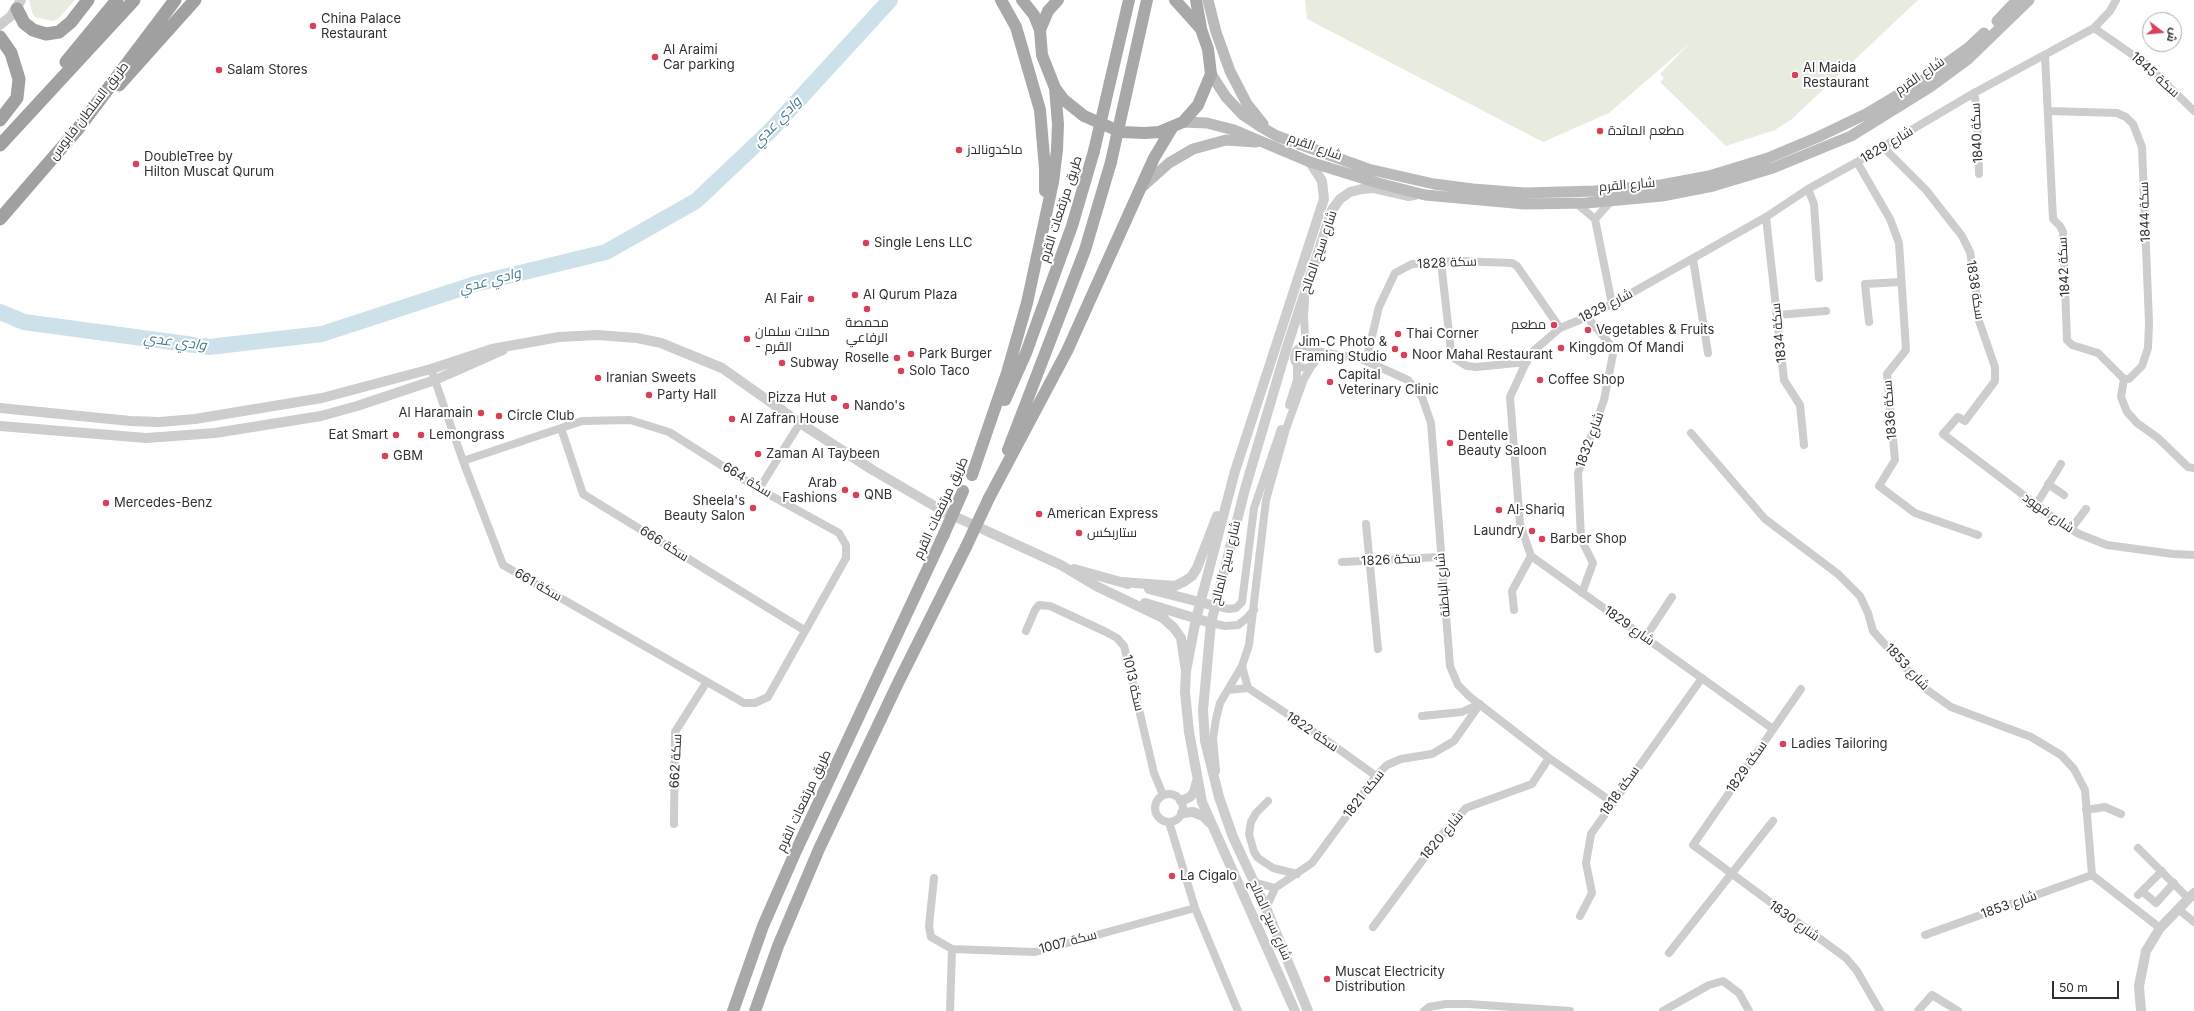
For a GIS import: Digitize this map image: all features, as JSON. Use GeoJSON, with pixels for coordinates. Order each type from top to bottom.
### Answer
{"type":"FeatureCollection","features":[{"type":"Feature","properties":{"kind":"highway"},"geometry":{"type":"LineString","coordinates":[[19,5],[24,23],[33,30],[46,34],[58,32],[71,22],[88,0]]}},
{"type":"Feature","properties":{"kind":"highway"},"geometry":{"type":"LineString","coordinates":[[0,141],[117,0]]}},
{"type":"Feature","properties":{"kind":"highway"},"geometry":{"type":"LineString","coordinates":[[0,145],[134,0]]}},
{"type":"Feature","properties":{"kind":"highway","name":"طريق السلطان قابوس"},"geometry":{"type":"LineString","coordinates":[[3,215],[77,130],[175,0]]}},
{"type":"Feature","properties":{"kind":"highway"},"geometry":{"type":"LineString","coordinates":[[77,130],[154,47],[195,0]]}},
{"type":"Feature","properties":{"kind":"highway"},"geometry":{"type":"LineString","coordinates":[[0,37],[11,53],[19,79],[18,98],[0,120]]}},
{"type":"Feature","properties":{"kind":"main road"},"geometry":{"type":"LineString","coordinates":[[1001,0],[1016,27],[1040,110],[1045,169],[1042,231]]}},
{"type":"Feature","properties":{"kind":"main road"},"geometry":{"type":"LineString","coordinates":[[1022,0],[1027,4],[1034,15],[1040,30],[1042,55],[1056,88],[1064,100],[1084,116],[1121,132],[1145,133],[1177,125]]}},
{"type":"Feature","properties":{"kind":"main road"},"geometry":{"type":"LineString","coordinates":[[1040,30],[1048,11],[1058,0]]}},
{"type":"Feature","properties":{"kind":"main road","name":"طريق مرتفعات القرم"},"geometry":{"type":"LineString","coordinates":[[733,1011],[763,926],[795,853],[963,491],[972,475],[1026,353],[1072,226],[1094,151],[1129,0]]}},
{"type":"Feature","properties":{"kind":"main road"},"geometry":{"type":"LineString","coordinates":[[989,498],[1085,250],[1111,162],[1147,0]]}},
{"type":"Feature","properties":{"kind":"main road"},"geometry":{"type":"LineString","coordinates":[[1175,0],[1201,30]]}},
{"type":"Feature","properties":{"kind":"main road"},"geometry":{"type":"LineString","coordinates":[[755,1011],[778,946],[819,849],[899,681],[989,498],[1067,351],[1159,148],[1177,125],[1198,105],[1211,74],[1208,49],[1201,30],[1196,0]]}},
{"type":"Feature","properties":{"kind":"main road"},"geometry":{"type":"LineString","coordinates":[[1208,0],[1216,32],[1230,71],[1258,119],[1277,136]]}},
{"type":"Feature","properties":{"kind":"main road","name":"شارع القرم"},"geometry":{"type":"LineString","coordinates":[[1211,74],[1226,97],[1243,114],[1277,136],[1368,169],[1434,184],[1473,189],[1524,193],[1595,191],[1660,185],[1709,176],[1768,158],[1844,126],[1923,80],[1963,52],[2017,0]]}},
{"type":"Feature","properties":{"kind":"main road","name":"شارع القرم"},"geometry":{"type":"LineString","coordinates":[[1177,125],[1207,123],[1234,130],[1310,162],[1378,183],[1425,195],[1525,204],[1611,201],[1662,196],[1713,186],[1773,168],[1826,147],[1872,124],[1930,87],[1968,59],[2029,0]]}},
{"type":"Feature","properties":{"kind":"main road"},"geometry":{"type":"LineString","coordinates":[[972,475],[1007,373],[1027,303],[1053,182],[1057,150],[1058,124],[1056,88]]}},
{"type":"Feature","properties":{"kind":"main road"},"geometry":{"type":"LineString","coordinates":[[1141,188],[1169,163],[1193,149],[1226,140],[1265,143]]}},
{"type":"Feature","properties":{"kind":"street","name":"1829 شارع"},"geometry":{"type":"LineString","coordinates":[[1773,729],[1531,556],[1520,524],[1510,397],[1530,354],[1560,328],[1587,317],[1612,304],[1766,217],[1808,189],[1974,93],[2094,28],[2110,11],[2116,0]]}},
{"type":"Feature","properties":{"kind":"street"},"geometry":{"type":"LineString","coordinates":[[0,25],[19,5]]}},
{"type":"Feature","properties":{"kind":"street","name":"1845 سكة"},"geometry":{"type":"LineString","coordinates":[[2094,28],[2146,64],[2194,111]]}},
{"type":"Feature","properties":{"kind":"street","name":"سكة 1842"},"geometry":{"type":"LineString","coordinates":[[2045,55],[2053,219],[2060,226],[2063,232],[2067,340],[2072,345],[2098,353],[2124,379]]}},
{"type":"Feature","properties":{"kind":"street","name":"سكة 1840"},"geometry":{"type":"LineString","coordinates":[[1974,93],[1977,109],[1979,174]]}},
{"type":"Feature","properties":{"kind":"street","name":"سكة 1844"},"geometry":{"type":"LineString","coordinates":[[2048,111],[2117,113],[2126,117],[2134,124],[2142,147],[2150,323],[2148,348],[2142,366],[2129,379],[2124,379]]}},
{"type":"Feature","properties":{"kind":"street","name":"1838 سكة"},"geometry":{"type":"LineString","coordinates":[[1883,147],[1926,190],[1962,236],[1970,252],[1975,281],[1978,318],[1995,367],[1996,381],[1965,421],[1958,417],[1943,434]]}},
{"type":"Feature","properties":{"kind":"street","name":"شارع سيح المالح"},"geometry":{"type":"LineString","coordinates":[[1295,1011],[1202,802],[1189,732],[1185,692],[1186,671],[1196,619],[1229,493],[1324,199],[1322,181],[1310,162]]}},
{"type":"Feature","properties":{"kind":"street","name":"سكة 1836"},"geometry":{"type":"LineString","coordinates":[[1857,162],[1896,231],[1899,243],[1906,350],[1887,374],[1895,460],[1879,486],[1914,513],[1978,535]]}},
{"type":"Feature","properties":{"kind":"street","name":"شارع سيح المالح"},"geometry":{"type":"LineString","coordinates":[[1308,1011],[1266,908],[1252,882],[1219,798],[1205,741],[1203,710],[1211,623],[1245,489],[1332,210],[1340,199],[1350,192],[1362,189],[1373,188],[1408,196],[1425,195]]}},
{"type":"Feature","properties":{"kind":"street"},"geometry":{"type":"LineString","coordinates":[[1808,189],[1814,204],[1819,278]]}},
{"type":"Feature","properties":{"kind":"street"},"geometry":{"type":"LineString","coordinates":[[1595,219],[1611,201]]}},
{"type":"Feature","properties":{"kind":"street"},"geometry":{"type":"LineString","coordinates":[[1576,203],[1595,219],[1612,304]]}},
{"type":"Feature","properties":{"kind":"street","name":"سكة 1834"},"geometry":{"type":"LineString","coordinates":[[1766,217],[1784,380],[1800,405],[1804,445]]}},
{"type":"Feature","properties":{"kind":"street"},"geometry":{"type":"LineString","coordinates":[[1693,258],[1708,353]]}},
{"type":"Feature","properties":{"kind":"street","name":"سكة 1828"},"geometry":{"type":"LineString","coordinates":[[1366,361],[1379,307],[1395,273],[1412,264],[1458,261],[1512,263],[1517,266],[1560,328]]}},
{"type":"Feature","properties":{"kind":"street"},"geometry":{"type":"LineString","coordinates":[[1441,262],[1451,351],[1454,358],[1467,366],[1476,367],[1527,362]]}},
{"type":"Feature","properties":{"kind":"street"},"geometry":{"type":"LineString","coordinates":[[1869,322],[1865,284],[1901,282]]}},
{"type":"Feature","properties":{"kind":"street"},"geometry":{"type":"LineString","coordinates":[[1219,798],[1213,738],[1220,703],[1242,666],[1249,645],[1266,500],[1286,429],[1304,380],[1313,365],[1316,353],[1310,347],[1304,317],[1308,285]]}},
{"type":"Feature","properties":{"kind":"street"},"geometry":{"type":"LineString","coordinates":[[1777,315],[1826,311]]}},
{"type":"Feature","properties":{"kind":"street","name":"1832 شارع"},"geometry":{"type":"LineString","coordinates":[[1582,593],[1594,563],[1581,539],[1578,473],[1604,400],[1614,349],[1587,317]]}},
{"type":"Feature","properties":{"kind":"street"},"geometry":{"type":"LineString","coordinates":[[0,408],[130,421],[160,422],[195,419],[322,398],[431,369],[492,349],[558,337],[597,335],[637,338],[661,343],[722,368],[800,423],[870,469],[943,511],[1061,565],[1096,586],[1118,595],[1163,618],[1174,628],[1181,638],[1186,671]]}},
{"type":"Feature","properties":{"kind":"street"},"geometry":{"type":"LineString","coordinates":[[0,426],[146,438],[215,434],[323,416],[434,380],[495,355],[508,347]]}},
{"type":"Feature","properties":{"kind":"street"},"geometry":{"type":"LineString","coordinates":[[1061,565],[1215,606],[1229,609],[1236,608],[1242,602],[1254,508],[1289,408],[1297,380],[1297,364],[1294,358],[1296,352],[1301,347],[1310,347]]}},
{"type":"Feature","properties":{"kind":"street","name":"شارع الباطنة"},"geometry":{"type":"LineString","coordinates":[[1310,347],[1330,354],[1357,358],[1366,361],[1408,380],[1422,397],[1431,423],[1440,557],[1450,666],[1458,684],[1470,697],[1549,758],[1612,802]]}},
{"type":"Feature","properties":{"kind":"street"},"geometry":{"type":"LineString","coordinates":[[1297,364],[1305,368],[1313,365],[1330,354]]}},
{"type":"Feature","properties":{"kind":"street","name":"سكة 661"},"geometry":{"type":"LineString","coordinates":[[431,369],[463,460],[503,565],[744,704],[755,703]]}},
{"type":"Feature","properties":{"kind":"street"},"geometry":{"type":"LineString","coordinates":[[2124,379],[2121,397],[2127,412],[2137,424],[2158,438],[2188,467],[2194,468]]}},
{"type":"Feature","properties":{"kind":"street","name":"سكة 664"},"geometry":{"type":"LineString","coordinates":[[463,460],[582,420],[630,420],[669,432],[760,488],[839,533],[846,545],[846,558],[804,630],[768,697],[755,703]]}},
{"type":"Feature","properties":{"kind":"street"},"geometry":{"type":"LineString","coordinates":[[760,488],[800,423]]}},
{"type":"Feature","properties":{"kind":"street","name":"سكة 666"},"geometry":{"type":"LineString","coordinates":[[561,428],[583,494],[804,630]]}},
{"type":"Feature","properties":{"kind":"street","name":"شارع 1853"},"geometry":{"type":"LineString","coordinates":[[1691,434],[1765,519],[1838,574],[1860,596],[1868,613],[1873,631],[1923,688],[1951,707],[2031,737],[2061,754],[2074,769],[2085,790],[2092,875]]}},
{"type":"Feature","properties":{"kind":"street","name":"شارع فهود"},"geometry":{"type":"LineString","coordinates":[[1943,434],[2036,505],[2071,529],[2107,545],[2173,554],[2194,555]]}},
{"type":"Feature","properties":{"kind":"street"},"geometry":{"type":"LineString","coordinates":[[2036,505],[2061,464]]}},
{"type":"Feature","properties":{"kind":"street"},"geometry":{"type":"LineString","coordinates":[[2048,484],[2064,495]]}},
{"type":"Feature","properties":{"kind":"street"},"geometry":{"type":"LineString","coordinates":[[1122,582],[1175,586],[1192,576],[1229,493]]}},
{"type":"Feature","properties":{"kind":"street"},"geometry":{"type":"LineString","coordinates":[[2071,529],[2086,509]]}},
{"type":"Feature","properties":{"kind":"street"},"geometry":{"type":"LineString","coordinates":[[1366,524],[1378,649]]}},
{"type":"Feature","properties":{"kind":"street"},"geometry":{"type":"LineString","coordinates":[[1514,610],[1512,591],[1531,556]]}},
{"type":"Feature","properties":{"kind":"street","name":"سكة 1826"},"geometry":{"type":"LineString","coordinates":[[1342,562],[1440,557]]}},
{"type":"Feature","properties":{"kind":"street"},"geometry":{"type":"LineString","coordinates":[[1118,595],[1196,619],[1225,626],[1238,625],[1247,618],[1254,609]]}},
{"type":"Feature","properties":{"kind":"street"},"geometry":{"type":"LineString","coordinates":[[1645,638],[1672,597]]}},
{"type":"Feature","properties":{"kind":"street","name":"سكة 1013"},"geometry":{"type":"LineString","coordinates":[[1026,631],[1035,610],[1039,605],[1050,606],[1117,638],[1124,646],[1154,773],[1163,795]]}},
{"type":"Feature","properties":{"kind":"street"},"geometry":{"type":"LineString","coordinates":[[1228,690],[1248,688],[1242,666]]}},
{"type":"Feature","properties":{"kind":"street","name":"سكة 1818"},"geometry":{"type":"LineString","coordinates":[[1580,916],[1592,893],[1586,863],[1591,834],[1612,802],[1702,678]]}},
{"type":"Feature","properties":{"kind":"street","name":"سكة 662"},"geometry":{"type":"LineString","coordinates":[[674,824],[675,732],[706,683]]}},
{"type":"Feature","properties":{"kind":"street","name":"سكة 1822"},"geometry":{"type":"LineString","coordinates":[[1248,688],[1319,735],[1376,776]]}},
{"type":"Feature","properties":{"kind":"street","name":"سكة 1829"},"geometry":{"type":"LineString","coordinates":[[1693,845],[1801,689]]}},
{"type":"Feature","properties":{"kind":"street"},"geometry":{"type":"LineString","coordinates":[[1422,716],[1462,712],[1480,704]]}},
{"type":"Feature","properties":{"kind":"street","name":"سكة 1821"},"geometry":{"type":"LineString","coordinates":[[1275,888],[1298,874],[1312,863],[1376,776],[1387,765],[1401,759],[1432,754],[1454,741],[1480,704]]}},
{"type":"Feature","properties":{"kind":"street","name":"1820 شارع"},"geometry":{"type":"LineString","coordinates":[[1373,927],[1439,838],[1466,808],[1532,784],[1549,758]]}},
{"type":"Feature","properties":{"kind":"street"},"geometry":{"type":"LineString","coordinates":[[1181,801],[1190,797],[1194,792],[1197,779]]}},
{"type":"Feature","properties":{"kind":"street"},"geometry":{"type":"LineString","coordinates":[[1182,813],[1181,801],[1175,795],[1163,795],[1156,802],[1155,810],[1160,818],[1169,822],[1195,908],[1238,1011]]}},
{"type":"Feature","properties":{"kind":"street"},"geometry":{"type":"LineString","coordinates":[[1268,801],[1256,813],[1251,822],[1249,834],[1254,852],[1258,858],[1273,868],[1298,874]]}},
{"type":"Feature","properties":{"kind":"street"},"geometry":{"type":"LineString","coordinates":[[2086,810],[2105,806],[2121,814]]}},
{"type":"Feature","properties":{"kind":"street"},"geometry":{"type":"LineString","coordinates":[[1169,822],[1179,817],[1182,813],[1193,812],[1203,816],[1214,827]]}},
{"type":"Feature","properties":{"kind":"street"},"geometry":{"type":"LineString","coordinates":[[1669,953],[1732,876],[1773,821]]}},
{"type":"Feature","properties":{"kind":"street","name":"1830 شارع"},"geometry":{"type":"LineString","coordinates":[[1693,845],[1732,876],[1846,958],[1857,971],[1880,1011]]}},
{"type":"Feature","properties":{"kind":"street"},"geometry":{"type":"LineString","coordinates":[[2138,848],[2174,884],[2191,896],[2160,928],[2146,951],[2141,969],[2139,986],[2141,1011]]}},
{"type":"Feature","properties":{"kind":"street"},"geometry":{"type":"LineString","coordinates":[[2162,871],[2140,893],[2156,903],[2174,884]]}},
{"type":"Feature","properties":{"kind":"street"},"geometry":{"type":"LineString","coordinates":[[2092,875],[2160,928]]}},
{"type":"Feature","properties":{"kind":"street","name":"1853 شارع"},"geometry":{"type":"LineString","coordinates":[[1926,935],[2092,875]]}},
{"type":"Feature","properties":{"kind":"street"},"geometry":{"type":"LineString","coordinates":[[934,878],[929,926],[931,937],[952,949],[950,1011]]}},
{"type":"Feature","properties":{"kind":"street"},"geometry":{"type":"LineString","coordinates":[[1252,882],[1275,888],[1266,908]]}},
{"type":"Feature","properties":{"kind":"street","name":"سكة 1007"},"geometry":{"type":"LineString","coordinates":[[952,949],[1035,952],[1195,908]]}},
{"type":"Feature","properties":{"kind":"street"},"geometry":{"type":"LineString","coordinates":[[2178,909],[2194,922]]}},
{"type":"Feature","properties":{"kind":"street"},"geometry":{"type":"LineString","coordinates":[[1662,1011],[1709,985],[1723,981],[1739,993],[1749,1011]]}},
{"type":"Feature","properties":{"kind":"street"},"geometry":{"type":"LineString","coordinates":[[1918,1011],[1932,995],[1958,1011]]}},
{"type":"Feature","properties":{"kind":"street"},"geometry":{"type":"LineString","coordinates":[[1428,1010],[1468,1004],[1570,1011]]}},
{"type":"Feature","properties":{"kind":"shaded area"},"geometry":{"type":"Polygon","coordinates":[[[29,0],[75,0],[58,19],[52,21],[35,17],[29,0]]]}},
{"type":"Feature","properties":{"kind":"shaded area"},"geometry":{"type":"Polygon","coordinates":[[[1305,0],[1918,0],[1792,119],[1775,130],[1726,146],[1660,82],[1664,78],[1660,74],[1689,44],[1609,113],[1543,142],[1307,19],[1305,0]]]}},
{"type":"Feature","properties":{"kind":"waterway","name":"وادي عدي"},"geometry":{"type":"LineString","coordinates":[[0,312],[24,322],[209,347],[322,334],[475,284],[606,252],[696,201],[770,131],[890,0]]}},
{"type":"Feature","properties":{"kind":"place","name":"China Palace Restaurant"},"geometry":{"type":"Point","coordinates":[313,26]}},
{"type":"Feature","properties":{"kind":"place","name":"Al Araimi Car parking"},"geometry":{"type":"Point","coordinates":[655,57]}},
{"type":"Feature","properties":{"kind":"place","name":"Salam Stores"},"geometry":{"type":"Point","coordinates":[219,70]}},
{"type":"Feature","properties":{"kind":"place","name":"Al Maida Restaurant"},"geometry":{"type":"Point","coordinates":[1795,75]}},
{"type":"Feature","properties":{"kind":"place","name":"مطعم المائدة"},"geometry":{"type":"Point","coordinates":[1600,131]}},
{"type":"Feature","properties":{"kind":"place","name":"ماكدونالدز"},"geometry":{"type":"Point","coordinates":[959,150]}},
{"type":"Feature","properties":{"kind":"place","name":"DoubleTree by Hilton Muscat Qurum"},"geometry":{"type":"Point","coordinates":[136,164]}},
{"type":"Feature","properties":{"kind":"place","name":"Single Lens LLC"},"geometry":{"type":"Point","coordinates":[866,243]}},
{"type":"Feature","properties":{"kind":"place","name":"Al Qurum Plaza"},"geometry":{"type":"Point","coordinates":[855,295]}},
{"type":"Feature","properties":{"kind":"place","name":"Al Fair"},"geometry":{"type":"Point","coordinates":[811,299]}},
{"type":"Feature","properties":{"kind":"place","name":"محمصة الرفاعي"},"geometry":{"type":"Point","coordinates":[867,309]}},
{"type":"Feature","properties":{"kind":"place","name":"مطعم"},"geometry":{"type":"Point","coordinates":[1554,325]}},
{"type":"Feature","properties":{"kind":"place","name":"Vegetables & Fruits"},"geometry":{"type":"Point","coordinates":[1588,330]}},
{"type":"Feature","properties":{"kind":"place","name":"Thai Corner"},"geometry":{"type":"Point","coordinates":[1398,334]}},
{"type":"Feature","properties":{"kind":"place","name":"محلات سلمان - القرم"},"geometry":{"type":"Point","coordinates":[747,339]}},
{"type":"Feature","properties":{"kind":"place","name":"Kingdom Of Mandi"},"geometry":{"type":"Point","coordinates":[1561,348]}},
{"type":"Feature","properties":{"kind":"place","name":"Jim-C Photo & Framing Studio"},"geometry":{"type":"Point","coordinates":[1395,349]}},
{"type":"Feature","properties":{"kind":"place","name":"Park Burger"},"geometry":{"type":"Point","coordinates":[911,354]}},
{"type":"Feature","properties":{"kind":"place","name":"Noor Mahal Restaurant"},"geometry":{"type":"Point","coordinates":[1404,355]}},
{"type":"Feature","properties":{"kind":"place","name":"Roselle"},"geometry":{"type":"Point","coordinates":[897,358]}},
{"type":"Feature","properties":{"kind":"place","name":"Subway"},"geometry":{"type":"Point","coordinates":[782,363]}},
{"type":"Feature","properties":{"kind":"place","name":"Solo Taco"},"geometry":{"type":"Point","coordinates":[901,371]}},
{"type":"Feature","properties":{"kind":"place","name":"Iranian Sweets"},"geometry":{"type":"Point","coordinates":[598,378]}},
{"type":"Feature","properties":{"kind":"place","name":"Coffee Shop"},"geometry":{"type":"Point","coordinates":[1540,380]}},
{"type":"Feature","properties":{"kind":"place","name":"Capital Veterinary Clinic"},"geometry":{"type":"Point","coordinates":[1330,382]}},
{"type":"Feature","properties":{"kind":"place","name":"Party Hall"},"geometry":{"type":"Point","coordinates":[649,395]}},
{"type":"Feature","properties":{"kind":"place","name":"Pizza Hut"},"geometry":{"type":"Point","coordinates":[834,398]}},
{"type":"Feature","properties":{"kind":"place","name":"Nando's"},"geometry":{"type":"Point","coordinates":[846,406]}},
{"type":"Feature","properties":{"kind":"place","name":"Al Haramain"},"geometry":{"type":"Point","coordinates":[481,413]}},
{"type":"Feature","properties":{"kind":"place","name":"Circle Club"},"geometry":{"type":"Point","coordinates":[499,416]}},
{"type":"Feature","properties":{"kind":"place","name":"Al Zafran House"},"geometry":{"type":"Point","coordinates":[732,419]}},
{"type":"Feature","properties":{"kind":"place","name":"Eat Smart"},"geometry":{"type":"Point","coordinates":[396,435]}},
{"type":"Feature","properties":{"kind":"place","name":"Lemongrass"},"geometry":{"type":"Point","coordinates":[421,435]}},
{"type":"Feature","properties":{"kind":"place","name":"Dentelle Beauty Saloon"},"geometry":{"type":"Point","coordinates":[1450,443]}},
{"type":"Feature","properties":{"kind":"place","name":"Zaman Al Taybeen"},"geometry":{"type":"Point","coordinates":[758,454]}},
{"type":"Feature","properties":{"kind":"place","name":"GBM"},"geometry":{"type":"Point","coordinates":[385,456]}},
{"type":"Feature","properties":{"kind":"place","name":"Arab Fashions"},"geometry":{"type":"Point","coordinates":[845,490]}},
{"type":"Feature","properties":{"kind":"place","name":"QNB"},"geometry":{"type":"Point","coordinates":[856,495]}},
{"type":"Feature","properties":{"kind":"place","name":"Mercedes-Benz"},"geometry":{"type":"Point","coordinates":[106,503]}},
{"type":"Feature","properties":{"kind":"place","name":"Sheela's Beauty Salon"},"geometry":{"type":"Point","coordinates":[753,508]}},
{"type":"Feature","properties":{"kind":"place","name":"Al-Shariq"},"geometry":{"type":"Point","coordinates":[1499,510]}},
{"type":"Feature","properties":{"kind":"place","name":"American Express"},"geometry":{"type":"Point","coordinates":[1039,514]}},
{"type":"Feature","properties":{"kind":"place","name":"Laundry"},"geometry":{"type":"Point","coordinates":[1532,531]}},
{"type":"Feature","properties":{"kind":"place","name":"ستاربكس"},"geometry":{"type":"Point","coordinates":[1079,533]}},
{"type":"Feature","properties":{"kind":"place","name":"Barber Shop"},"geometry":{"type":"Point","coordinates":[1542,539]}},
{"type":"Feature","properties":{"kind":"place","name":"Ladies Tailoring"},"geometry":{"type":"Point","coordinates":[1783,744]}},
{"type":"Feature","properties":{"kind":"place","name":"La Cigalo"},"geometry":{"type":"Point","coordinates":[1172,876]}},
{"type":"Feature","properties":{"kind":"place","name":"Muscat Electricity Distribution"},"geometry":{"type":"Point","coordinates":[1327,979]}}]}
